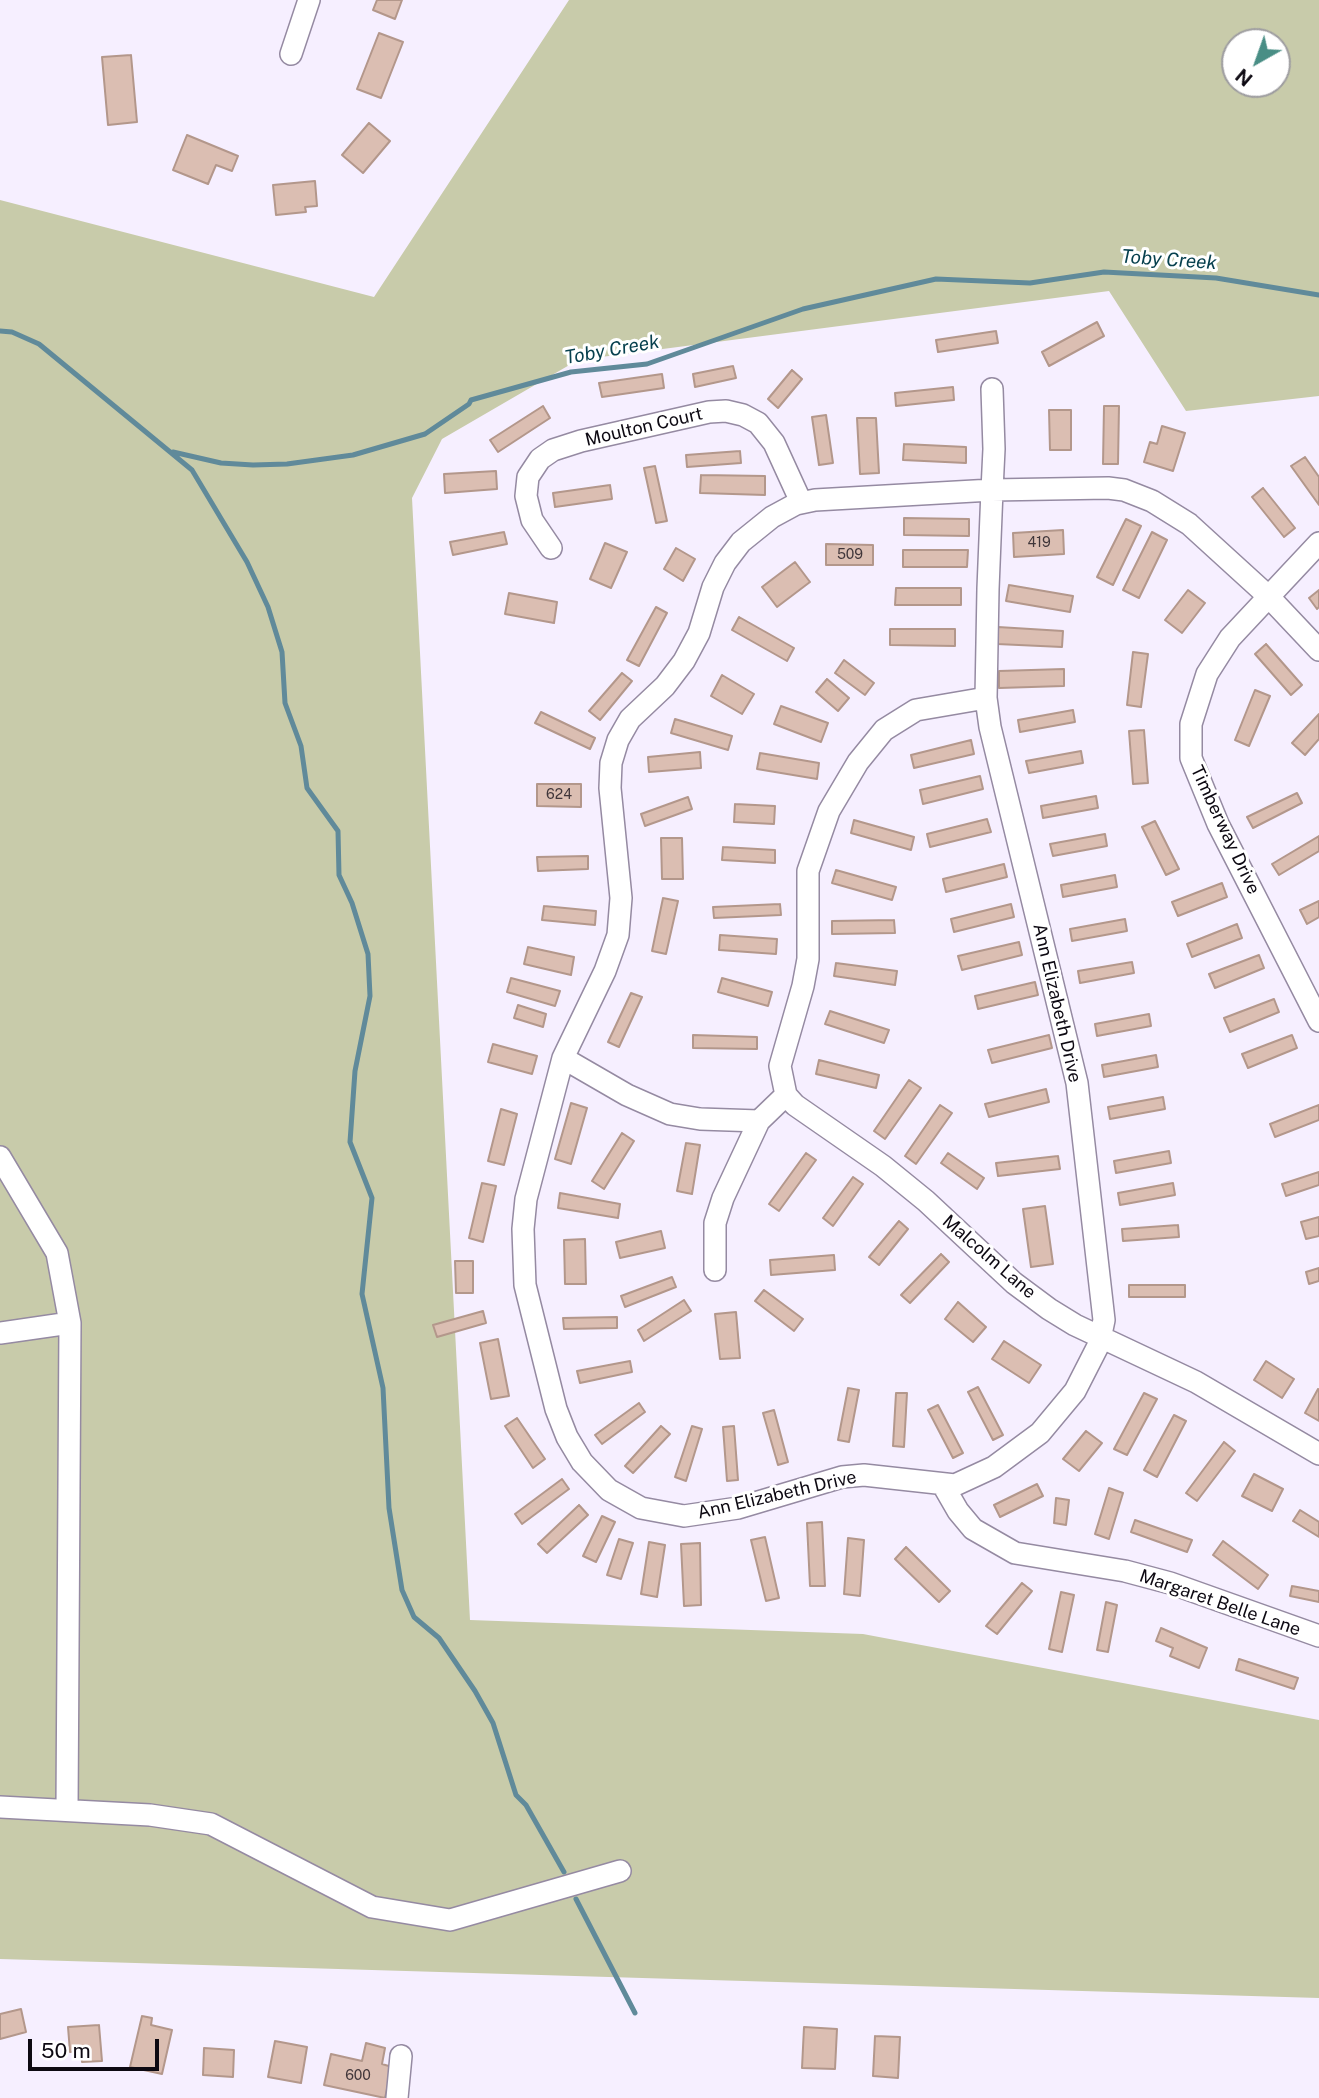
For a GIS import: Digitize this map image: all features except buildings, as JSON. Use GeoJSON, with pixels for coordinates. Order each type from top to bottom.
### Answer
{"type":"FeatureCollection","features":[{"type":"Feature","properties":{"kind":"street"},"geometry":{"type":"LineString","coordinates":[[290,54],[309,0]]}},
{"type":"Feature","properties":{"kind":"street","name":"Ann Elizabeth Drive"},"geometry":{"type":"LineString","coordinates":[[992,389],[992,490],[986,698],[990,727],[1077,1083],[1104,1320],[1101,1336],[1080,1384],[1040,1433],[973,1479],[943,1485],[864,1475],[842,1477],[725,1511],[684,1516],[641,1508],[619,1497],[591,1473],[567,1437],[556,1409],[523,1267],[526,1199],[563,1058],[606,971],[618,935],[621,898],[610,788],[611,762],[618,740],[630,719],[665,686],[684,661],[699,633],[713,587],[725,563],[741,542],[772,517],[801,502],[992,490],[1108,488],[1143,497],[1183,520],[1268,596],[1319,650]]}},
{"type":"Feature","properties":{"kind":"street","name":"Moulton Court"},"geometry":{"type":"LineString","coordinates":[[551,548],[532,520],[526,496],[528,477],[540,458],[552,450],[581,441],[709,412],[734,413],[758,423],[774,443],[801,502]]}},
{"type":"Feature","properties":{"kind":"street","name":"Timberway Drive"},"geometry":{"type":"LineString","coordinates":[[1319,543],[1230,639],[1207,674],[1191,724],[1191,758],[1218,824],[1319,1021]]}},
{"type":"Feature","properties":{"kind":"street"},"geometry":{"type":"LineString","coordinates":[[715,1270],[715,1223],[742,1153],[759,1121],[786,1095],[780,1066],[808,959],[808,871],[829,811],[858,762],[884,730],[916,710],[986,698]]}},
{"type":"Feature","properties":{"kind":"street"},"geometry":{"type":"LineString","coordinates":[[563,1058],[627,1095],[670,1114],[701,1119],[759,1121]]}},
{"type":"Feature","properties":{"kind":"street","name":"Malcolm Lane"},"geometry":{"type":"LineString","coordinates":[[786,1095],[795,1105],[883,1166],[915,1192],[1014,1283],[1075,1325],[1196,1382],[1319,1454]]}},
{"type":"Feature","properties":{"kind":"street"},"geometry":{"type":"LineString","coordinates":[[0,1157],[57,1253],[70,1323],[67,1809]]}},
{"type":"Feature","properties":{"kind":"street"},"geometry":{"type":"LineString","coordinates":[[0,1333],[70,1323]]}},
{"type":"Feature","properties":{"kind":"street","name":"Margaret Belle Lane"},"geometry":{"type":"LineString","coordinates":[[943,1485],[958,1511],[973,1529],[1015,1553],[1125,1571],[1170,1583],[1319,1636]]}},
{"type":"Feature","properties":{"kind":"street"},"geometry":{"type":"LineString","coordinates":[[0,1807],[150,1815],[211,1824],[372,1907],[450,1920],[620,1871]]}},
{"type":"Feature","properties":{"kind":"street"},"geometry":{"type":"LineString","coordinates":[[397,2098],[401,2056]]}},
{"type":"Feature","properties":{"kind":"green space"},"geometry":{"type":"Polygon","coordinates":[[[569,0],[1319,0],[1319,396],[1186,411],[1109,291],[578,360],[442,439],[412,498],[470,1620],[863,1634],[1319,1720],[1319,1998],[0,1959],[0,200],[374,297],[569,0]]]}},
{"type":"Feature","properties":{"kind":"waterway","name":"Toby Creek"},"geometry":{"type":"LineString","coordinates":[[173,452],[221,463],[253,465],[287,464],[353,455],[425,434],[471,400],[571,372],[647,364],[803,309],[936,279],[1030,283],[1104,272],[1216,278],[1319,295]]}},
{"type":"Feature","properties":{"kind":"waterway"},"geometry":{"type":"LineString","coordinates":[[0,331],[12,332],[39,344],[192,470],[247,562],[268,607],[282,652],[285,703],[301,746],[307,788],[338,831],[339,875],[352,903],[368,954],[370,996],[355,1071],[350,1142],[372,1198],[362,1294],[383,1388],[389,1508],[402,1590],[414,1617],[439,1638],[475,1691],[493,1723],[516,1795],[526,1805],[564,1872]]}},
{"type":"Feature","properties":{"kind":"waterway"},"geometry":{"type":"LineString","coordinates":[[576,1899],[635,2013]]}}]}
